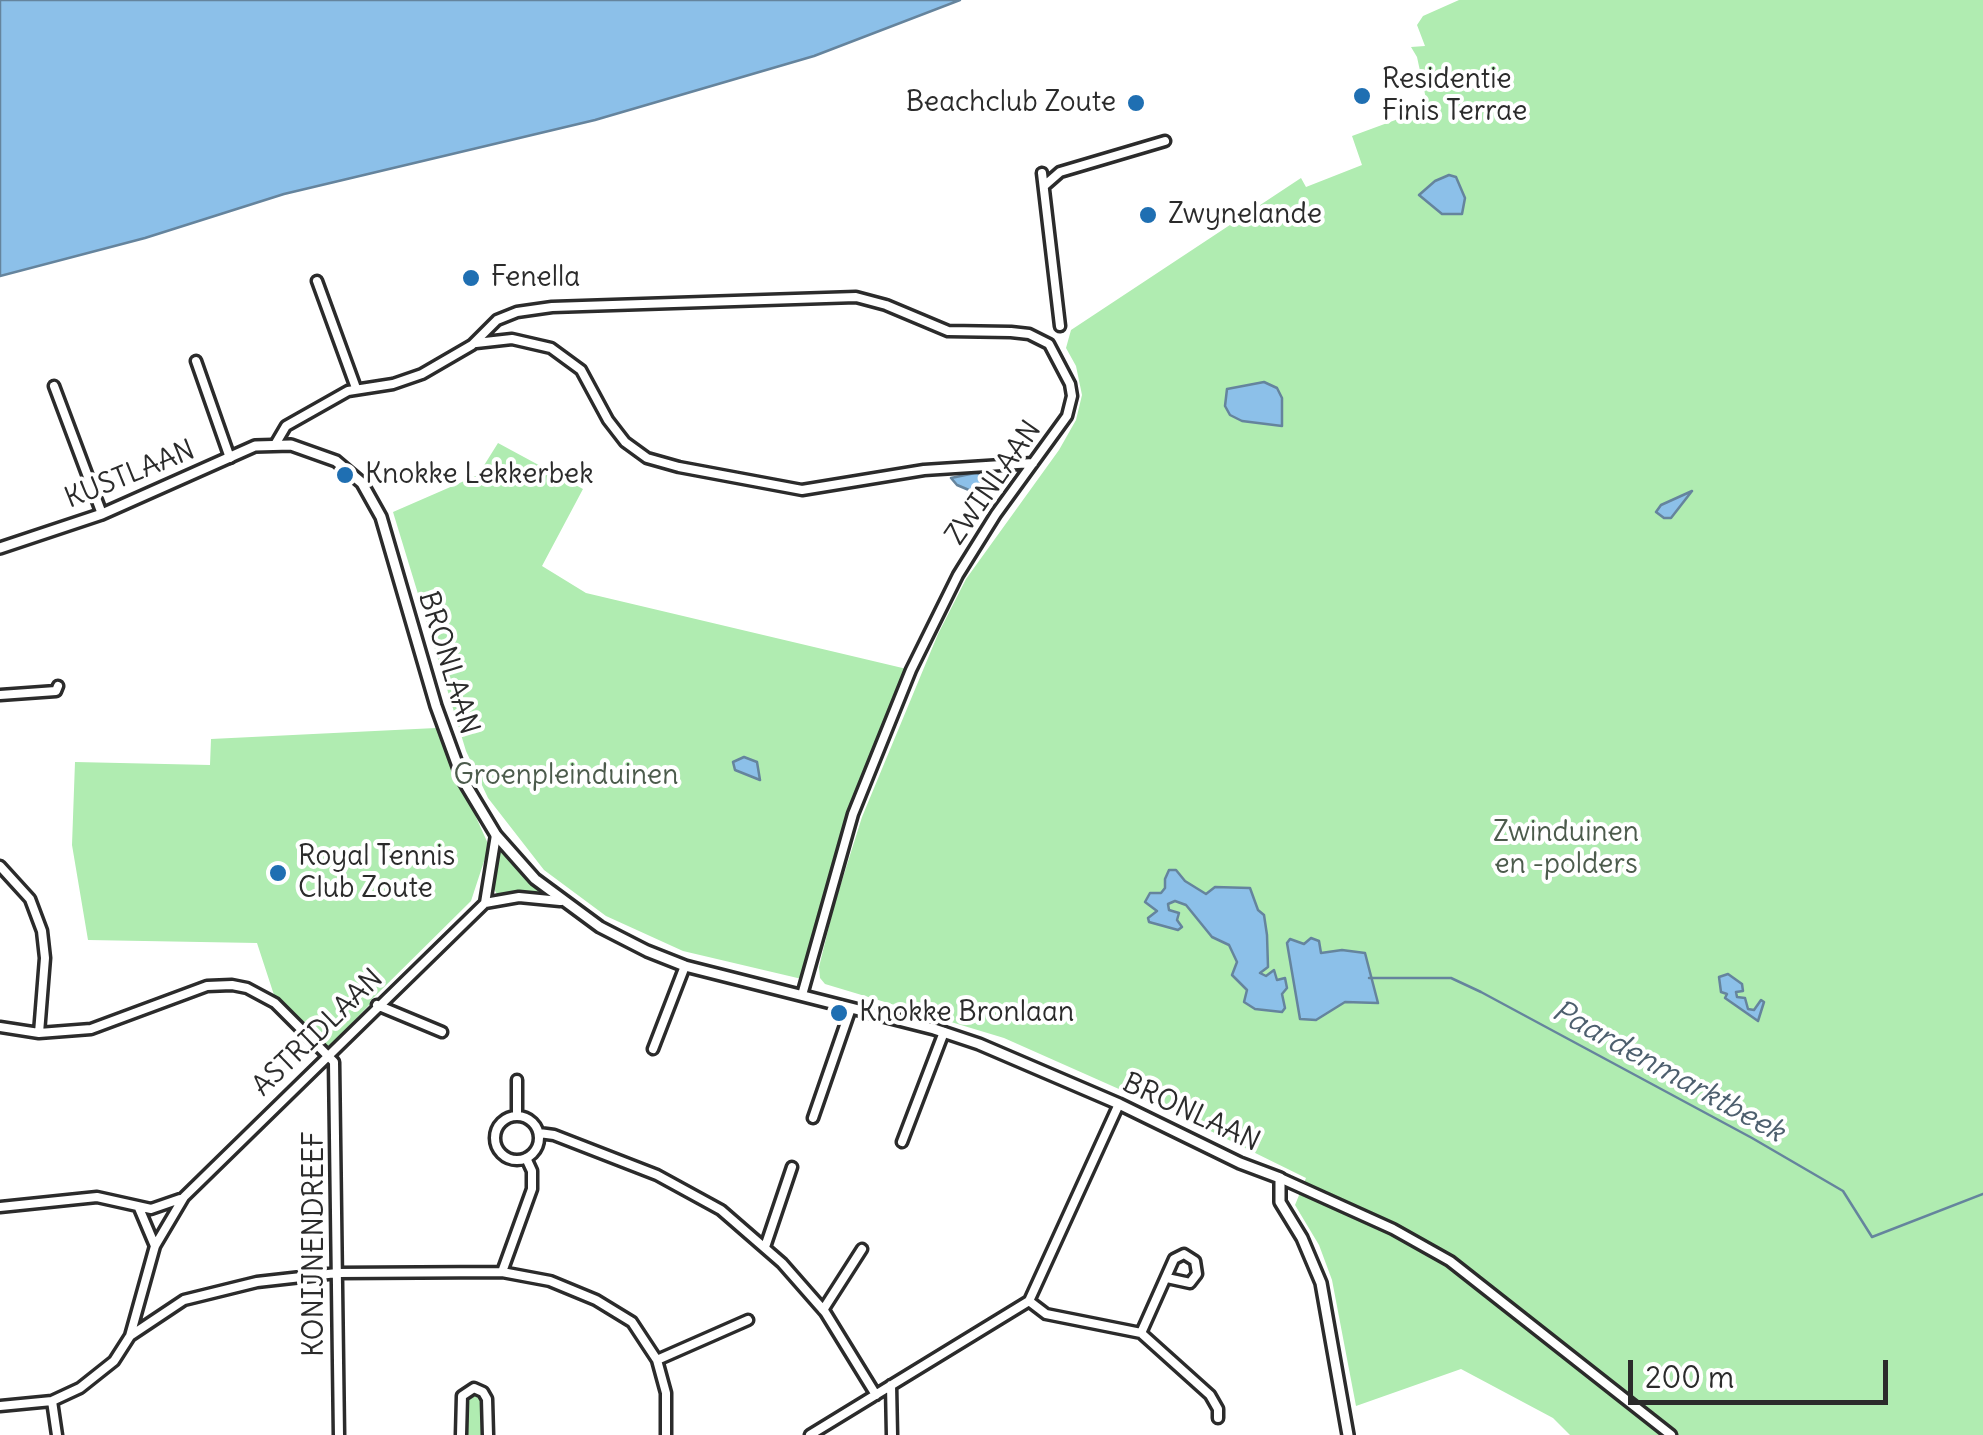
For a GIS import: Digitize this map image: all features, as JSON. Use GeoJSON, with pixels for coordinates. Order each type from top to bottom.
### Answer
{"type":"FeatureCollection","features":[{"type":"Feature","properties":{"kind":"street"},"geometry":{"type":"LineString","coordinates":[[1044,186],[1060,172],[1165,141]]}},
{"type":"Feature","properties":{"kind":"street"},"geometry":{"type":"LineString","coordinates":[[1042,173],[1060,326]]}},
{"type":"Feature","properties":{"kind":"street"},"geometry":{"type":"LineString","coordinates":[[317,281],[356,388]]}},
{"type":"Feature","properties":{"kind":"street","name":"ZWINLAAN"},"geometry":{"type":"LineString","coordinates":[[509,314],[575,304],[856,297],[948,331],[1028,334],[1049,344],[1066,372],[1072,396],[1067,416],[958,575],[911,670],[853,814],[802,995]]}},
{"type":"Feature","properties":{"kind":"street"},"geometry":{"type":"LineString","coordinates":[[276,443],[286,426],[356,388],[406,380],[472,344],[509,314],[512,339]]}},
{"type":"Feature","properties":{"kind":"street"},"geometry":{"type":"LineString","coordinates":[[472,344],[512,339],[552,348],[581,370],[624,442],[647,458],[679,467],[802,490],[924,470],[1033,463]]}},
{"type":"Feature","properties":{"kind":"street"},"geometry":{"type":"LineString","coordinates":[[196,362],[230,458]]}},
{"type":"Feature","properties":{"kind":"street"},"geometry":{"type":"LineString","coordinates":[[54,386],[102,514]]}},
{"type":"Feature","properties":{"kind":"street","name":"KUSTLAAN"},"geometry":{"type":"LineString","coordinates":[[0,548],[102,514],[255,446],[276,443]]}},
{"type":"Feature","properties":{"kind":"street","name":"BRONLAAN"},"geometry":{"type":"LineString","coordinates":[[276,443],[305,448],[336,461],[362,483],[373,500],[453,758],[476,805],[520,863],[560,900],[600,928],[685,966],[944,1032],[1002,1052],[1280,1178],[1280,1202],[1308,1250],[1321,1283],[1348,1435]]}},
{"type":"Feature","properties":{"kind":"street"},"geometry":{"type":"LineString","coordinates":[[0,695],[56,690],[58,686]]}},
{"type":"Feature","properties":{"kind":"street"},"geometry":{"type":"LineString","coordinates":[[496,834],[485,903],[520,897],[560,900]]}},
{"type":"Feature","properties":{"kind":"street"},"geometry":{"type":"LineString","coordinates":[[0,866],[30,900],[42,931],[45,958],[40,1033]]}},
{"type":"Feature","properties":{"kind":"street","name":"ASTRIDLAAN"},"geometry":{"type":"LineString","coordinates":[[184,1196],[485,903]]}},
{"type":"Feature","properties":{"kind":"street"},"geometry":{"type":"LineString","coordinates":[[653,1049],[685,966]]}},
{"type":"Feature","properties":{"kind":"street"},"geometry":{"type":"LineString","coordinates":[[0,1027],[40,1033],[101,1027],[207,986],[232,985],[275,1003],[328,1055]]}},
{"type":"Feature","properties":{"kind":"street"},"geometry":{"type":"LineString","coordinates":[[377,1005],[442,1032]]}},
{"type":"Feature","properties":{"kind":"street"},"geometry":{"type":"LineString","coordinates":[[813,1118],[851,1008]]}},
{"type":"Feature","properties":{"kind":"street"},"geometry":{"type":"LineString","coordinates":[[902,1142],[944,1032]]}},
{"type":"Feature","properties":{"kind":"street","name":"KONIJNENDREEF"},"geometry":{"type":"LineString","coordinates":[[328,1055],[335,1071],[338,1435]]}},
{"type":"Feature","properties":{"kind":"street"},"geometry":{"type":"LineString","coordinates":[[517,1080],[517,1116]]}},
{"type":"Feature","properties":{"kind":"street"},"geometry":{"type":"LineString","coordinates":[[810,1435],[1030,1301],[1119,1104]]}},
{"type":"Feature","properties":{"kind":"street"},"geometry":{"type":"LineString","coordinates":[[517,1116],[531,1120],[539,1133],[537,1148],[526,1158],[512,1159],[496,1146],[499,1125],[517,1116]]}},
{"type":"Feature","properties":{"kind":"street"},"geometry":{"type":"LineString","coordinates":[[539,1133],[554,1134],[686,1188],[721,1210],[765,1247],[823,1310],[876,1395]]}},
{"type":"Feature","properties":{"kind":"street"},"geometry":{"type":"LineString","coordinates":[[502,1272],[532,1189],[532,1172],[526,1158]]}},
{"type":"Feature","properties":{"kind":"street"},"geometry":{"type":"LineString","coordinates":[[765,1247],[792,1167]]}},
{"type":"Feature","properties":{"kind":"street"},"geometry":{"type":"LineString","coordinates":[[1280,1178],[1393,1229],[1450,1261],[1670,1435]]}},
{"type":"Feature","properties":{"kind":"street"},"geometry":{"type":"LineString","coordinates":[[0,1207],[97,1197],[139,1208],[158,1208],[184,1196]]}},
{"type":"Feature","properties":{"kind":"street"},"geometry":{"type":"LineString","coordinates":[[0,1406],[52,1401],[98,1376],[130,1336],[155,1246],[184,1196]]}},
{"type":"Feature","properties":{"kind":"street"},"geometry":{"type":"LineString","coordinates":[[139,1208],[155,1246]]}},
{"type":"Feature","properties":{"kind":"street"},"geometry":{"type":"LineString","coordinates":[[823,1310],[862,1249]]}},
{"type":"Feature","properties":{"kind":"street"},"geometry":{"type":"LineString","coordinates":[[130,1336],[172,1305],[216,1290],[337,1273],[502,1272],[550,1281],[596,1300],[632,1322],[657,1360],[666,1393],[666,1435]]}},
{"type":"Feature","properties":{"kind":"street"},"geometry":{"type":"LineString","coordinates":[[1141,1333],[1167,1278]]}},
{"type":"Feature","properties":{"kind":"street"},"geometry":{"type":"LineString","coordinates":[[1030,1301],[1046,1314],[1141,1333],[1210,1395],[1218,1418]]}},
{"type":"Feature","properties":{"kind":"street"},"geometry":{"type":"LineString","coordinates":[[136,1308],[153,1319]]}},
{"type":"Feature","properties":{"kind":"street"},"geometry":{"type":"LineString","coordinates":[[657,1360],[748,1320]]}},
{"type":"Feature","properties":{"kind":"street"},"geometry":{"type":"LineString","coordinates":[[891,1385],[892,1435]]}},
{"type":"Feature","properties":{"kind":"street"},"geometry":{"type":"LineString","coordinates":[[461,1435],[462,1396],[474,1388],[488,1402],[488,1435]]}},
{"type":"Feature","properties":{"kind":"street"},"geometry":{"type":"LineString","coordinates":[[52,1401],[57,1435]]}},
{"type":"Feature","properties":{"kind":"street"},"geometry":{"type":"LineString","coordinates":[[828,1425],[832,1435]]}},
{"type":"Feature","properties":{"kind":"green space","name":"Zwinduinen en -polders"},"geometry":{"type":"Polygon","coordinates":[[[1459,0],[1983,0],[1983,1435],[1570,1435],[1553,1418],[1461,1369],[1356,1406],[1332,1280],[1319,1245],[1295,1205],[1306,1178],[1182,1117],[1004,1038],[825,984],[820,978],[819,967],[834,906],[862,817],[938,634],[966,579],[1059,450],[1076,420],[1082,395],[1076,366],[1066,348],[1071,330],[1301,178],[1306,187],[1362,165],[1352,136],[1428,108],[1417,57],[1411,47],[1425,46],[1417,25],[1423,16],[1459,0]]]}},
{"type":"Feature","properties":{"kind":"green space","name":"Groenpleinduinen"},"geometry":{"type":"Polygon","coordinates":[[[498,443],[583,489],[542,566],[586,593],[911,670],[853,814],[806,980],[683,951],[606,916],[544,870],[488,798],[466,751],[393,512],[478,475],[498,443]]]}},
{"type":"Feature","properties":{"kind":"green space","name":"Royal Tennis Club Zoute"},"geometry":{"type":"Polygon","coordinates":[[[436,728],[489,846],[471,901],[329,1047],[274,995],[257,943],[88,940],[72,845],[75,762],[210,765],[211,739],[436,728]]]}},
{"type":"Feature","properties":{"kind":"green space"},"geometry":{"type":"Polygon","coordinates":[[[499,845],[541,892],[497,894],[493,888],[499,845]]]}},
{"type":"Feature","properties":{"kind":"green space"},"geometry":{"type":"Polygon","coordinates":[[[474,1391],[483,1397],[485,1435],[464,1435],[464,1397],[474,1391]]]}},
{"type":"Feature","properties":{"kind":"water"},"geometry":{"type":"Polygon","coordinates":[[[0,0],[960,0],[814,56],[595,120],[284,194],[145,238],[0,276],[0,0]]]}},
{"type":"Feature","properties":{"kind":"water"},"geometry":{"type":"Polygon","coordinates":[[[1449,175],[1456,177],[1465,198],[1462,214],[1442,214],[1419,195],[1449,175]]]}},
{"type":"Feature","properties":{"kind":"water"},"geometry":{"type":"Polygon","coordinates":[[[1264,382],[1277,388],[1282,398],[1282,426],[1242,421],[1230,415],[1225,406],[1227,389],[1264,382]]]}},
{"type":"Feature","properties":{"kind":"water"},"geometry":{"type":"Polygon","coordinates":[[[975,473],[983,479],[976,493],[951,478],[975,473]]]}},
{"type":"Feature","properties":{"kind":"water"},"geometry":{"type":"Polygon","coordinates":[[[1692,491],[1671,518],[1656,512],[1661,505],[1692,491]]]}},
{"type":"Feature","properties":{"kind":"water"},"geometry":{"type":"Polygon","coordinates":[[[744,757],[757,762],[760,780],[735,770],[733,762],[744,757]]]}},
{"type":"Feature","properties":{"kind":"water"},"geometry":{"type":"Polygon","coordinates":[[[1169,870],[1176,870],[1206,894],[1215,887],[1250,888],[1258,910],[1264,915],[1267,935],[1268,967],[1260,973],[1266,976],[1274,970],[1277,980],[1285,978],[1282,1012],[1255,1009],[1244,1002],[1247,990],[1232,975],[1237,962],[1229,945],[1212,937],[1186,905],[1175,901],[1168,904],[1169,910],[1179,913],[1177,920],[1182,927],[1178,930],[1149,922],[1148,918],[1157,911],[1145,902],[1150,893],[1161,893],[1165,888],[1169,870]]]}},
{"type":"Feature","properties":{"kind":"water"},"geometry":{"type":"Polygon","coordinates":[[[1311,938],[1319,941],[1321,953],[1365,953],[1378,1003],[1345,1002],[1316,1020],[1300,1019],[1287,943],[1290,939],[1304,944],[1311,938]]]}},
{"type":"Feature","properties":{"kind":"water"},"geometry":{"type":"Polygon","coordinates":[[[1728,974],[1742,984],[1743,991],[1736,992],[1737,997],[1745,998],[1748,1009],[1754,1010],[1761,1000],[1764,1002],[1758,1021],[1721,992],[1719,977],[1728,974]]]}},
{"type":"Feature","properties":{"kind":"waterway","name":"Paardenmarktbeek"},"geometry":{"type":"LineString","coordinates":[[1369,978],[1451,978],[1481,992],[1843,1191],[1872,1237],[1983,1194]]}},
{"type":"Feature","properties":{"kind":"place","name":"Residentie Finis Terrae"},"geometry":{"type":"Point","coordinates":[1362,96]}},
{"type":"Feature","properties":{"kind":"place","name":"Beachclub Zoute"},"geometry":{"type":"Point","coordinates":[1136,103]}},
{"type":"Feature","properties":{"kind":"place","name":"Zwynelande"},"geometry":{"type":"Point","coordinates":[1148,215]}},
{"type":"Feature","properties":{"kind":"place","name":"Fenella"},"geometry":{"type":"Point","coordinates":[471,278]}},
{"type":"Feature","properties":{"kind":"place","name":"Knokke Lekkerbek"},"geometry":{"type":"Point","coordinates":[345,475]}},
{"type":"Feature","properties":{"kind":"place","name":"Royal Tennis Club Zoute"},"geometry":{"type":"Point","coordinates":[278,873]}},
{"type":"Feature","properties":{"kind":"place","name":"Knokke Bronlaan"},"geometry":{"type":"Point","coordinates":[839,1013]}}]}
